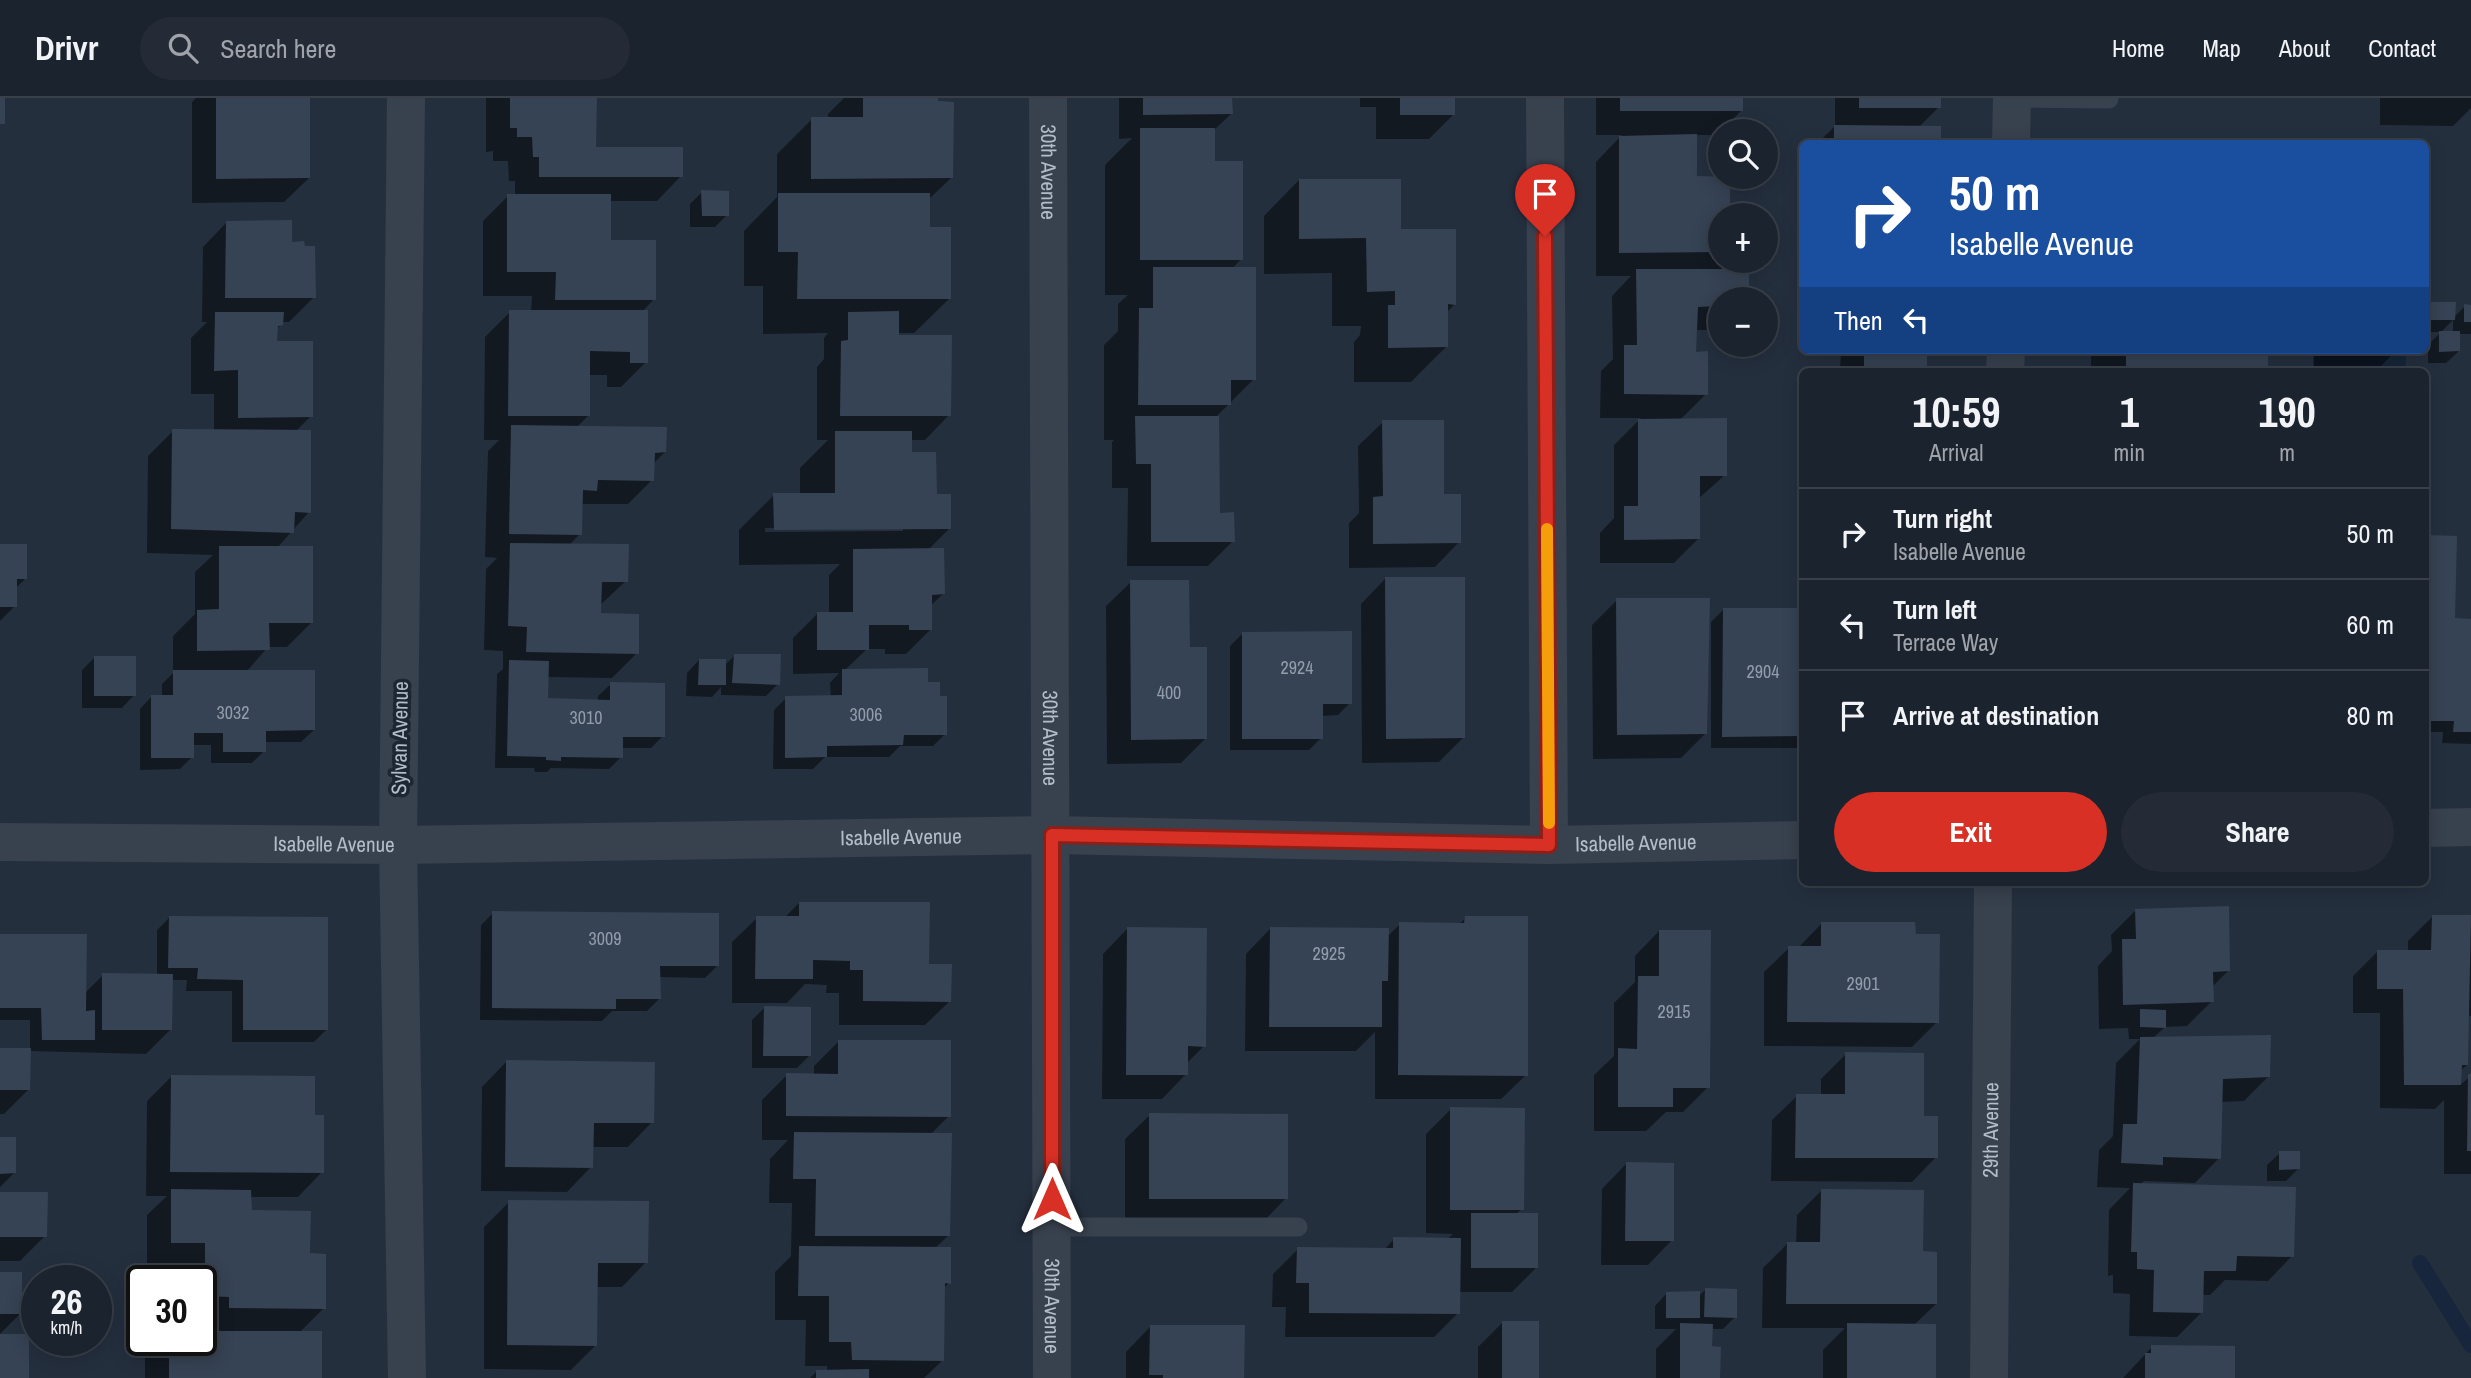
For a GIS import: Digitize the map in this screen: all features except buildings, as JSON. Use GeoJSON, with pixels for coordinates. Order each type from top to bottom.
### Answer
{"type":"FeatureCollection","features":[{"type":"Feature","properties":{"kind":"street","name":"Sylvan Avenue"},"geometry":{"type":"LineString","coordinates":[[407,98],[398,845],[407,1378]]}},
{"type":"Feature","properties":{"kind":"street","name":"30th Avenue"},"geometry":{"type":"LineString","coordinates":[[1048,98],[1052,1378]]}},
{"type":"Feature","properties":{"kind":"street"},"geometry":{"type":"LineString","coordinates":[[1545,98],[1549,845]]}},
{"type":"Feature","properties":{"kind":"street"},"geometry":{"type":"LineString","coordinates":[[2011,140],[2012,98]]}},
{"type":"Feature","properties":{"kind":"street"},"geometry":{"type":"LineString","coordinates":[[2429,828],[2471,827]]}},
{"type":"Feature","properties":{"kind":"street","name":"Isabelle Avenue"},"geometry":{"type":"LineString","coordinates":[[0,842],[398,845],[1052,835],[1549,845],[1799,840]]}},
{"type":"Feature","properties":{"kind":"street","name":"29th Avenue"},"geometry":{"type":"LineString","coordinates":[[1989,1378],[1993,886]]}},
{"type":"Feature","properties":{"kind":"lane"},"geometry":{"type":"LineString","coordinates":[[2012,98],[2109,99]]}},
{"type":"Feature","properties":{"kind":"lane"},"geometry":{"type":"LineString","coordinates":[[1052,1227],[1298,1227]]}},
{"type":"Feature","properties":{"kind":"water"},"geometry":{"type":"Polygon","coordinates":[[[2313,354],[2406,356],[2405,368],[2313,368],[2313,354]]]}},
{"type":"Feature","properties":{"kind":"waterway"},"geometry":{"type":"LineString","coordinates":[[2420,1263],[2471,1345]]}},
{"type":"Feature","properties":{"kind":"slow traffic"},"geometry":{"type":"LineString","coordinates":[[1547,529],[1549,823]]}},
{"type":"Feature","properties":{"kind":"route"},"geometry":{"type":"LineString","coordinates":[[1052,1199],[1052,835],[1549,845],[1545,236]]}}]}
